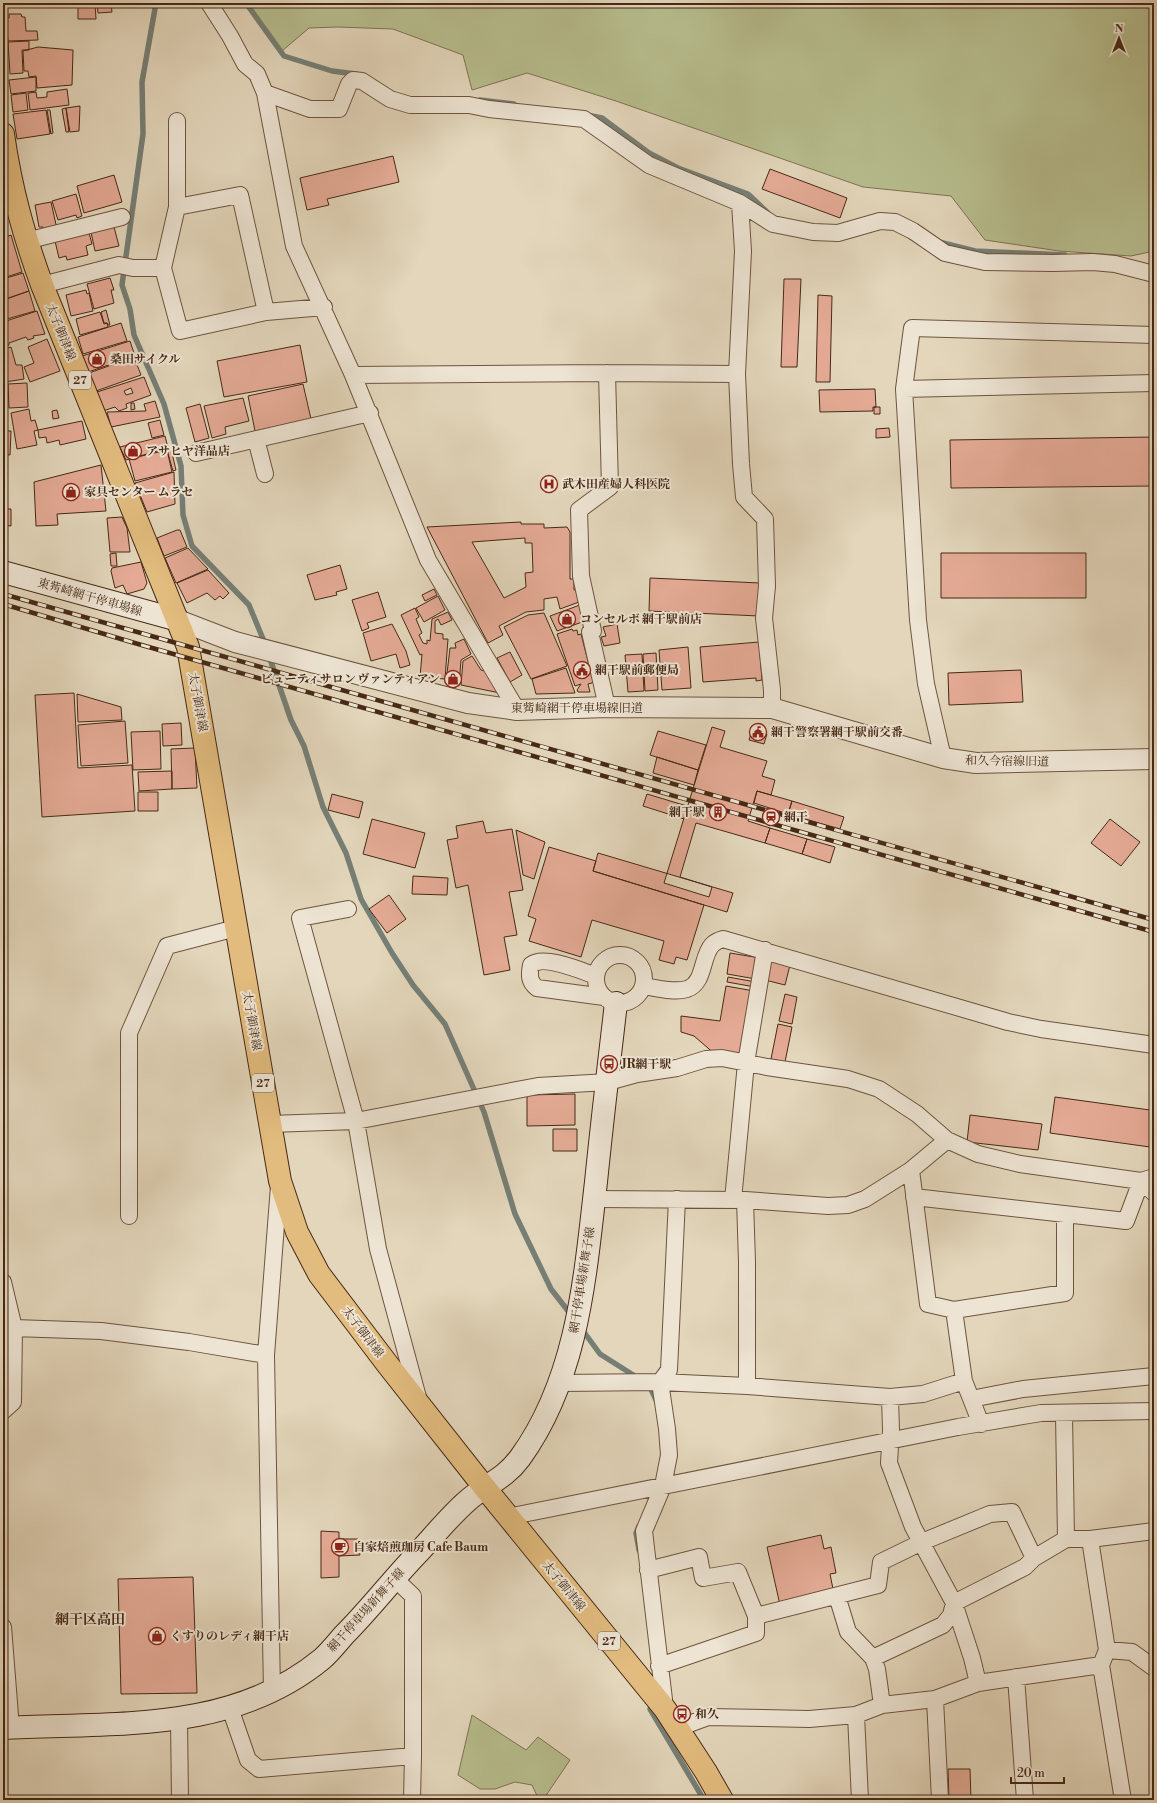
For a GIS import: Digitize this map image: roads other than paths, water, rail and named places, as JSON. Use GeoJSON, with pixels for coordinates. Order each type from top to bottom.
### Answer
{"type":"FeatureCollection","features":[{"type":"Feature","properties":{"kind":"main road","name":"太子御津線"},"geometry":{"type":"LineString","coordinates":[[3,134],[13,195],[26,241],[42,285],[188,647],[280,1181],[297,1232],[319,1274],[508,1517],[665,1709],[722,1800]]}},
{"type":"Feature","properties":{"kind":"main road","name":"東觜崎網干停車場線"},"geometry":{"type":"LineString","coordinates":[[3,572],[178,620]]}},
{"type":"Feature","properties":{"kind":"main road","name":"網干停車場新舞子線"},"geometry":{"type":"LineString","coordinates":[[7,1728],[147,1723],[179,1719],[230,1708],[272,1692],[322,1659],[359,1620],[394,1578],[466,1501],[506,1475],[519,1459],[542,1424],[561,1384],[575,1331],[584,1284],[608,1082],[610,1000]]}},
{"type":"Feature","properties":{"kind":"street"},"geometry":{"type":"LineString","coordinates":[[209,3],[230,36],[245,64],[257,74],[265,93],[294,246],[324,307],[370,413],[428,560],[518,710]]}},
{"type":"Feature","properties":{"kind":"street"},"geometry":{"type":"LineString","coordinates":[[265,93],[310,109],[339,109],[349,84],[353,80],[362,80],[390,99],[410,105],[470,105],[489,109],[584,119],[649,164],[740,202],[773,224],[813,232],[838,233],[880,221],[895,222],[912,231],[945,253],[985,262],[1093,262],[1114,264],[1154,274]]}},
{"type":"Feature","properties":{"kind":"street"},"geometry":{"type":"LineString","coordinates":[[177,121],[176,207],[163,268],[180,331],[266,312],[324,307]]}},
{"type":"Feature","properties":{"kind":"street"},"geometry":{"type":"LineString","coordinates":[[176,207],[240,195],[266,312]]}},
{"type":"Feature","properties":{"kind":"street"},"geometry":{"type":"LineString","coordinates":[[740,202],[743,251],[737,374],[744,497],[765,519],[767,586],[764,618],[772,690],[772,708]]}},
{"type":"Feature","properties":{"kind":"street"},"geometry":{"type":"LineString","coordinates":[[26,241],[122,217]]}},
{"type":"Feature","properties":{"kind":"street"},"geometry":{"type":"LineString","coordinates":[[42,285],[119,265],[133,268],[163,268]]}},
{"type":"Feature","properties":{"kind":"street"},"geometry":{"type":"LineString","coordinates":[[943,758],[926,684],[918,620],[904,389],[912,328],[1154,335]]}},
{"type":"Feature","properties":{"kind":"street"},"geometry":{"type":"LineString","coordinates":[[353,375],[607,372],[737,374]]}},
{"type":"Feature","properties":{"kind":"street"},"geometry":{"type":"LineString","coordinates":[[607,372],[610,487],[579,510],[581,576],[593,631],[590,632],[607,707]]}},
{"type":"Feature","properties":{"kind":"street"},"geometry":{"type":"LineString","coordinates":[[904,389],[1154,383]]}},
{"type":"Feature","properties":{"kind":"street"},"geometry":{"type":"LineString","coordinates":[[196,453],[370,413]]}},
{"type":"Feature","properties":{"kind":"street"},"geometry":{"type":"LineString","coordinates":[[256,439],[265,474]]}},
{"type":"Feature","properties":{"kind":"street","name":"東觜崎網干停車場線旧道"},"geometry":{"type":"LineString","coordinates":[[178,620],[235,642],[468,704],[518,710],[607,707],[772,708]]}},
{"type":"Feature","properties":{"kind":"street","name":"和久今宿線旧道"},"geometry":{"type":"LineString","coordinates":[[772,708],[943,758],[976,763],[1154,759]]}},
{"type":"Feature","properties":{"kind":"street"},"geometry":{"type":"LineString","coordinates":[[348,909],[300,918],[356,1121],[378,1250],[421,1406]]}},
{"type":"Feature","properties":{"kind":"street"},"geometry":{"type":"LineString","coordinates":[[129,1216],[129,1033],[167,946],[236,928]]}},
{"type":"Feature","properties":{"kind":"street"},"geometry":{"type":"LineString","coordinates":[[644,986],[675,990],[688,989],[698,980],[708,950],[713,944],[723,939],[1008,1022],[1041,1029],[1154,1045]]}},
{"type":"Feature","properties":{"kind":"street"},"geometry":{"type":"LineString","coordinates":[[747,1386],[748,1262],[739,1200],[746,1063],[765,950]]}},
{"type":"Feature","properties":{"kind":"street"},"geometry":{"type":"LineString","coordinates":[[596,976],[550,962],[540,961],[532,965],[530,976],[532,984],[537,988],[610,1000],[630,1001],[641,992],[644,986],[643,970],[633,958],[617,954],[606,959],[598,968],[596,984],[610,1000]]}},
{"type":"Feature","properties":{"kind":"street"},"geometry":{"type":"LineString","coordinates":[[270,1124],[356,1121],[538,1086],[608,1082],[637,1074],[676,1068],[706,1059],[722,1058],[848,1079],[879,1089],[917,1114],[947,1140],[978,1154],[1020,1164],[1148,1179]]}},
{"type":"Feature","properties":{"kind":"street"},"geometry":{"type":"LineString","coordinates":[[594,1198],[739,1200],[828,1206],[848,1205],[866,1199],[911,1170],[947,1140]]}},
{"type":"Feature","properties":{"kind":"street"},"geometry":{"type":"LineString","coordinates":[[911,1170],[928,1304],[954,1310],[1065,1293],[1065,1214]]}},
{"type":"Feature","properties":{"kind":"street"},"geometry":{"type":"LineString","coordinates":[[1148,1179],[1154,1193]]}},
{"type":"Feature","properties":{"kind":"street"},"geometry":{"type":"LineString","coordinates":[[914,1197],[1126,1221],[1148,1179]]}},
{"type":"Feature","properties":{"kind":"street"},"geometry":{"type":"LineString","coordinates":[[272,1692],[266,1354],[280,1181]]}},
{"type":"Feature","properties":{"kind":"street"},"geometry":{"type":"LineString","coordinates":[[657,1382],[669,1370],[677,1199]]}},
{"type":"Feature","properties":{"kind":"street"},"geometry":{"type":"LineString","coordinates":[[3,1282],[14,1328],[13,1402],[3,1411]]}},
{"type":"Feature","properties":{"kind":"street"},"geometry":{"type":"LineString","coordinates":[[954,1310],[964,1381],[981,1424]]}},
{"type":"Feature","properties":{"kind":"street"},"geometry":{"type":"LineString","coordinates":[[14,1328],[102,1331],[266,1354]]}},
{"type":"Feature","properties":{"kind":"street"},"geometry":{"type":"LineString","coordinates":[[971,1399],[1023,1389],[1154,1376]]}},
{"type":"Feature","properties":{"kind":"street"},"geometry":{"type":"LineString","coordinates":[[561,1384],[657,1382],[747,1386],[890,1397],[923,1394],[964,1381]]}},
{"type":"Feature","properties":{"kind":"street"},"geometry":{"type":"LineString","coordinates":[[657,1382],[667,1429],[669,1455],[663,1486],[644,1531],[665,1709]]}},
{"type":"Feature","properties":{"kind":"street"},"geometry":{"type":"LineString","coordinates":[[890,1397],[891,1430],[889,1441],[889,1463],[913,1527],[954,1603],[972,1658],[978,1682]]}},
{"type":"Feature","properties":{"kind":"street"},"geometry":{"type":"LineString","coordinates":[[508,1517],[889,1441],[1041,1413],[1064,1414],[1154,1411]]}},
{"type":"Feature","properties":{"kind":"street"},"geometry":{"type":"LineString","coordinates":[[1064,1414],[1066,1539]]}},
{"type":"Feature","properties":{"kind":"street"},"geometry":{"type":"LineString","coordinates":[[756,1616],[878,1585],[881,1562],[922,1542],[990,1514],[1012,1512],[1034,1558]]}},
{"type":"Feature","properties":{"kind":"street"},"geometry":{"type":"LineString","coordinates":[[873,1658],[943,1625],[951,1615],[954,1603],[1025,1567],[1034,1558],[1066,1539],[1154,1531]]}},
{"type":"Feature","properties":{"kind":"street"},"geometry":{"type":"LineString","coordinates":[[1090,1538],[1107,1650],[1101,1665],[1123,1800]]}},
{"type":"Feature","properties":{"kind":"street"},"geometry":{"type":"LineString","coordinates":[[648,1570],[699,1557],[703,1578],[738,1572],[756,1616],[756,1633],[659,1666]]}},
{"type":"Feature","properties":{"kind":"street"},"geometry":{"type":"LineString","coordinates":[[394,1578],[413,1596],[412,1800]]}},
{"type":"Feature","properties":{"kind":"street"},"geometry":{"type":"LineString","coordinates":[[837,1596],[848,1632],[873,1658],[877,1669],[882,1705]]}},
{"type":"Feature","properties":{"kind":"street"},"geometry":{"type":"LineString","coordinates":[[3,1627],[7,1728]]}},
{"type":"Feature","properties":{"kind":"street"},"geometry":{"type":"LineString","coordinates":[[1107,1650],[1132,1652],[1154,1668]]}},
{"type":"Feature","properties":{"kind":"street"},"geometry":{"type":"LineString","coordinates":[[678,1728],[708,1717],[809,1719],[856,1715],[882,1705],[935,1699],[978,1682],[1101,1665]]}},
{"type":"Feature","properties":{"kind":"street"},"geometry":{"type":"LineString","coordinates":[[1016,1677],[1025,1800]]}},
{"type":"Feature","properties":{"kind":"street"},"geometry":{"type":"LineString","coordinates":[[935,1699],[940,1800]]}},
{"type":"Feature","properties":{"kind":"street"},"geometry":{"type":"LineString","coordinates":[[230,1708],[248,1760],[259,1769],[413,1756]]}},
{"type":"Feature","properties":{"kind":"street"},"geometry":{"type":"LineString","coordinates":[[856,1715],[860,1800]]}},
{"type":"Feature","properties":{"kind":"street"},"geometry":{"type":"LineString","coordinates":[[179,1719],[180,1800]]}},
{"type":"Feature","properties":{"kind":"waterway"},"geometry":{"type":"LineString","coordinates":[[156,3],[142,82],[143,134],[122,285],[130,309],[134,335],[164,404],[181,466],[183,515],[192,546],[249,605],[266,646]]}},
{"type":"Feature","properties":{"kind":"waterway"},"geometry":{"type":"LineString","coordinates":[[246,3],[284,56],[332,71],[356,74]]}},
{"type":"Feature","properties":{"kind":"waterway"},"geometry":{"type":"LineString","coordinates":[[480,100],[514,104]]}},
{"type":"Feature","properties":{"kind":"waterway"},"geometry":{"type":"LineString","coordinates":[[587,115],[602,118],[649,153],[678,168],[748,194],[767,212]]}},
{"type":"Feature","properties":{"kind":"waterway"},"geometry":{"type":"LineString","coordinates":[[939,242],[975,251],[1065,255]]}},
{"type":"Feature","properties":{"kind":"waterway"},"geometry":{"type":"LineString","coordinates":[[269,656],[291,720],[304,746],[323,807],[346,853],[361,899],[392,953],[413,985],[445,1024],[484,1112],[515,1214],[551,1289],[572,1316]]}},
{"type":"Feature","properties":{"kind":"waterway"},"geometry":{"type":"LineString","coordinates":[[581,1328],[600,1354],[638,1378]]}},
{"type":"Feature","properties":{"kind":"waterway"},"geometry":{"type":"LineString","coordinates":[[649,1385],[657,1402]]}},
{"type":"Feature","properties":{"kind":"waterway"},"geometry":{"type":"LineString","coordinates":[[639,1526],[636,1533],[639,1550]]}},
{"type":"Feature","properties":{"kind":"waterway"},"geometry":{"type":"LineString","coordinates":[[652,1703],[650,1709],[704,1800]]}},
{"type":"Feature","properties":{"kind":"railway"},"geometry":{"type":"LineString","coordinates":[[3,594],[1154,920]]}},
{"type":"Feature","properties":{"kind":"railway"},"geometry":{"type":"LineString","coordinates":[[3,604],[138,644],[1154,932]]}},
{"type":"Feature","properties":{"kind":"place","name":"桑田サイクル"},"geometry":{"type":"Point","coordinates":[97,359]}},
{"type":"Feature","properties":{"kind":"place","name":"アサヒヤ洋品店"},"geometry":{"type":"Point","coordinates":[133,451]}},
{"type":"Feature","properties":{"kind":"place","name":"武木田産婦人科医院"},"geometry":{"type":"Point","coordinates":[549,484]}},
{"type":"Feature","properties":{"kind":"place","name":"家具センター ムラセ"},"geometry":{"type":"Point","coordinates":[71,492]}},
{"type":"Feature","properties":{"kind":"place","name":"コンセルボ 網干駅前店"},"geometry":{"type":"Point","coordinates":[567,619]}},
{"type":"Feature","properties":{"kind":"place","name":"網干駅前郵便局"},"geometry":{"type":"Point","coordinates":[582,670]}},
{"type":"Feature","properties":{"kind":"place","name":"ビューティサロン ヴァンティアン"},"geometry":{"type":"Point","coordinates":[453,679]}},
{"type":"Feature","properties":{"kind":"place","name":"網干警察署網干駅前交番"},"geometry":{"type":"Point","coordinates":[758,732]}},
{"type":"Feature","properties":{"kind":"place","name":"網干駅"},"geometry":{"type":"Point","coordinates":[718,812]}},
{"type":"Feature","properties":{"kind":"place","name":"網干"},"geometry":{"type":"Point","coordinates":[771,817]}},
{"type":"Feature","properties":{"kind":"place","name":"JR網干駅"},"geometry":{"type":"Point","coordinates":[609,1064]}},
{"type":"Feature","properties":{"kind":"place","name":"自家焙煎珈房 Cafe Baum"},"geometry":{"type":"Point","coordinates":[340,1547]}},
{"type":"Feature","properties":{"kind":"place","name":"くすりのレディ網干店"},"geometry":{"type":"Point","coordinates":[157,1636]}},
{"type":"Feature","properties":{"kind":"place","name":"和久"},"geometry":{"type":"Point","coordinates":[682,1714]}},
{"type":"Feature","properties":{"kind":"district","name":"網干区高田"},"geometry":{"type":"Point","coordinates":[90,1619]}}]}
